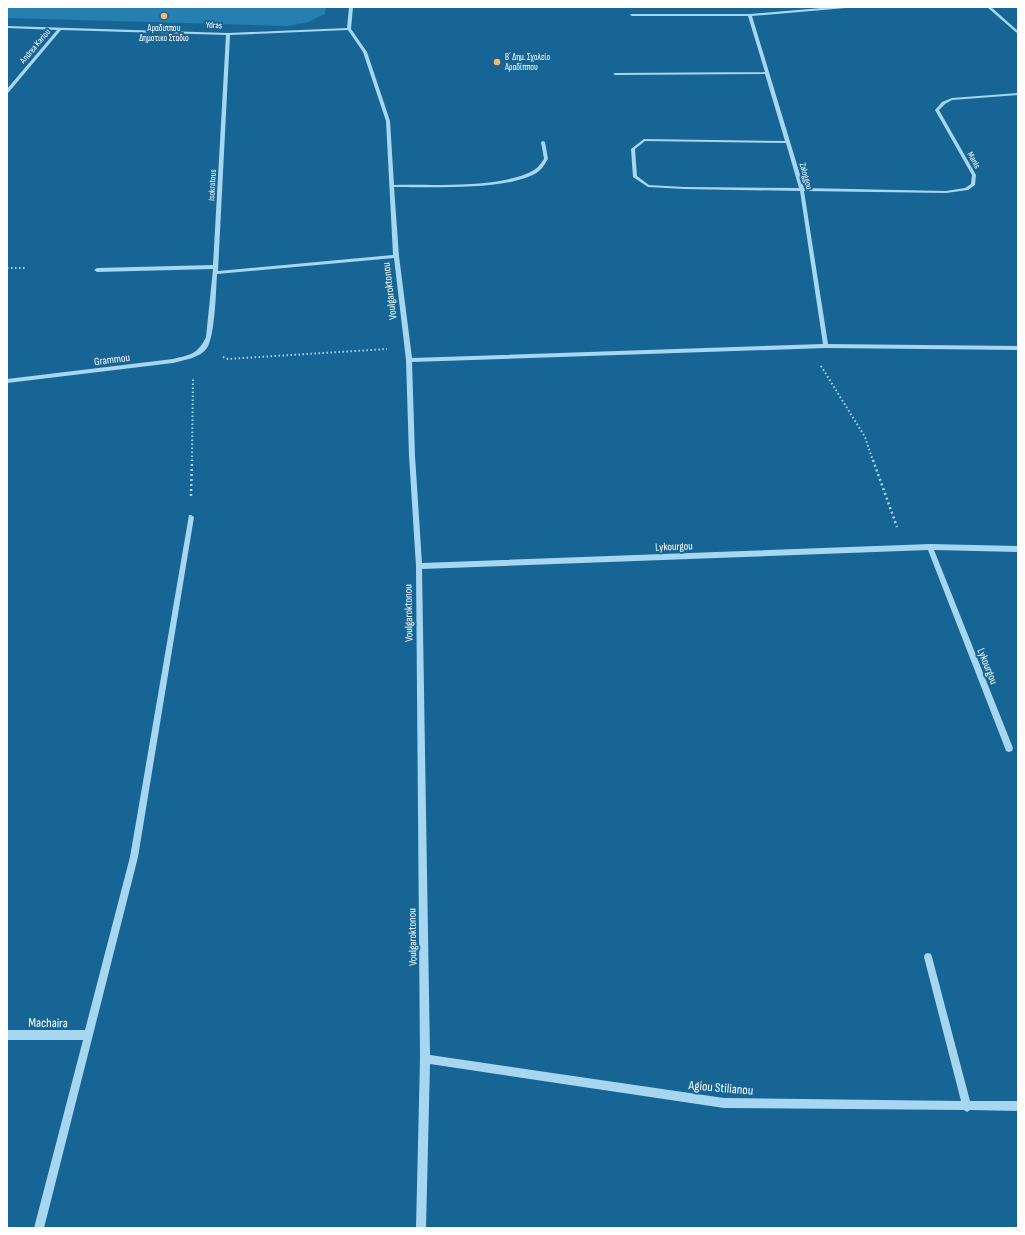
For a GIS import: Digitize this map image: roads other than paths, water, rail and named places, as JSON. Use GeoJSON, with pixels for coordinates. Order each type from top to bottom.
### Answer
{"type":"FeatureCollection","features":[{"type":"Feature","properties":{"kind":"street"},"geometry":{"type":"LineString","coordinates":[[349,29],[351,7]]}},
{"type":"Feature","properties":{"kind":"street"},"geometry":{"type":"LineString","coordinates":[[632,15],[750,14],[846,7]]}},
{"type":"Feature","properties":{"kind":"street"},"geometry":{"type":"LineString","coordinates":[[990,7],[1018,33]]}},
{"type":"Feature","properties":{"kind":"street","name":"Zaloggou"},"geometry":{"type":"LineString","coordinates":[[750,14],[802,191],[826,346]]}},
{"type":"Feature","properties":{"kind":"street","name":"Ydras"},"geometry":{"type":"LineString","coordinates":[[7,27],[228,34],[349,29]]}},
{"type":"Feature","properties":{"kind":"street","name":"Andrea Kariou"},"geometry":{"type":"LineString","coordinates":[[7,92],[60,29]]}},
{"type":"Feature","properties":{"kind":"street","name":"Voulgaroktonou"},"geometry":{"type":"LineString","coordinates":[[349,29],[365,52],[388,120],[396,256],[409,360],[412,456],[419,566],[425,1059],[421,1228]]}},
{"type":"Feature","properties":{"kind":"street","name":"Isokratous"},"geometry":{"type":"LineString","coordinates":[[209,337],[215,270],[228,34]]}},
{"type":"Feature","properties":{"kind":"street"},"geometry":{"type":"LineString","coordinates":[[615,74],[767,73]]}},
{"type":"Feature","properties":{"kind":"street","name":"Manis"},"geometry":{"type":"LineString","coordinates":[[802,191],[946,192],[966,189],[973,185],[974,175],[937,110],[946,101],[952,99],[1018,94]]}},
{"type":"Feature","properties":{"kind":"street"},"geometry":{"type":"LineString","coordinates":[[788,142],[644,140],[633,149],[635,177],[648,186],[802,191]]}},
{"type":"Feature","properties":{"kind":"street"},"geometry":{"type":"LineString","coordinates":[[392,186],[468,184],[516,179],[537,170],[546,159],[543,142]]}},
{"type":"Feature","properties":{"kind":"street"},"geometry":{"type":"LineString","coordinates":[[97,270],[215,270],[396,256]]}},
{"type":"Feature","properties":{"kind":"street","name":"Grammou"},"geometry":{"type":"LineString","coordinates":[[7,381],[173,361],[193,356],[204,348],[209,337]]}},
{"type":"Feature","properties":{"kind":"street"},"geometry":{"type":"LineString","coordinates":[[409,360],[826,346],[1018,348]]}},
{"type":"Feature","properties":{"kind":"street"},"geometry":{"type":"LineString","coordinates":[[40,1228],[90,1036],[134,857],[190,516]]}},
{"type":"Feature","properties":{"kind":"street","name":"Lykourgou"},"geometry":{"type":"LineString","coordinates":[[930,547],[1009,748]]}},
{"type":"Feature","properties":{"kind":"street","name":"Lykourgou"},"geometry":{"type":"LineString","coordinates":[[419,566],[930,547],[1018,549]]}},
{"type":"Feature","properties":{"kind":"street"},"geometry":{"type":"LineString","coordinates":[[928,957],[967,1106]]}},
{"type":"Feature","properties":{"kind":"street","name":"Machaira"},"geometry":{"type":"LineString","coordinates":[[7,1035],[90,1036]]}},
{"type":"Feature","properties":{"kind":"street","name":"Agiou Stilianou"},"geometry":{"type":"LineString","coordinates":[[425,1059],[724,1103],[1018,1106]]}},
{"type":"Feature","properties":{"kind":"place","name":"Αραδιππου Δημοτικο Σταδιο"},"geometry":{"type":"Point","coordinates":[164,16]}},
{"type":"Feature","properties":{"kind":"place","name":"Β´ Δημ. Σχολείο Αραδίππου"},"geometry":{"type":"Point","coordinates":[497,62]}}]}
